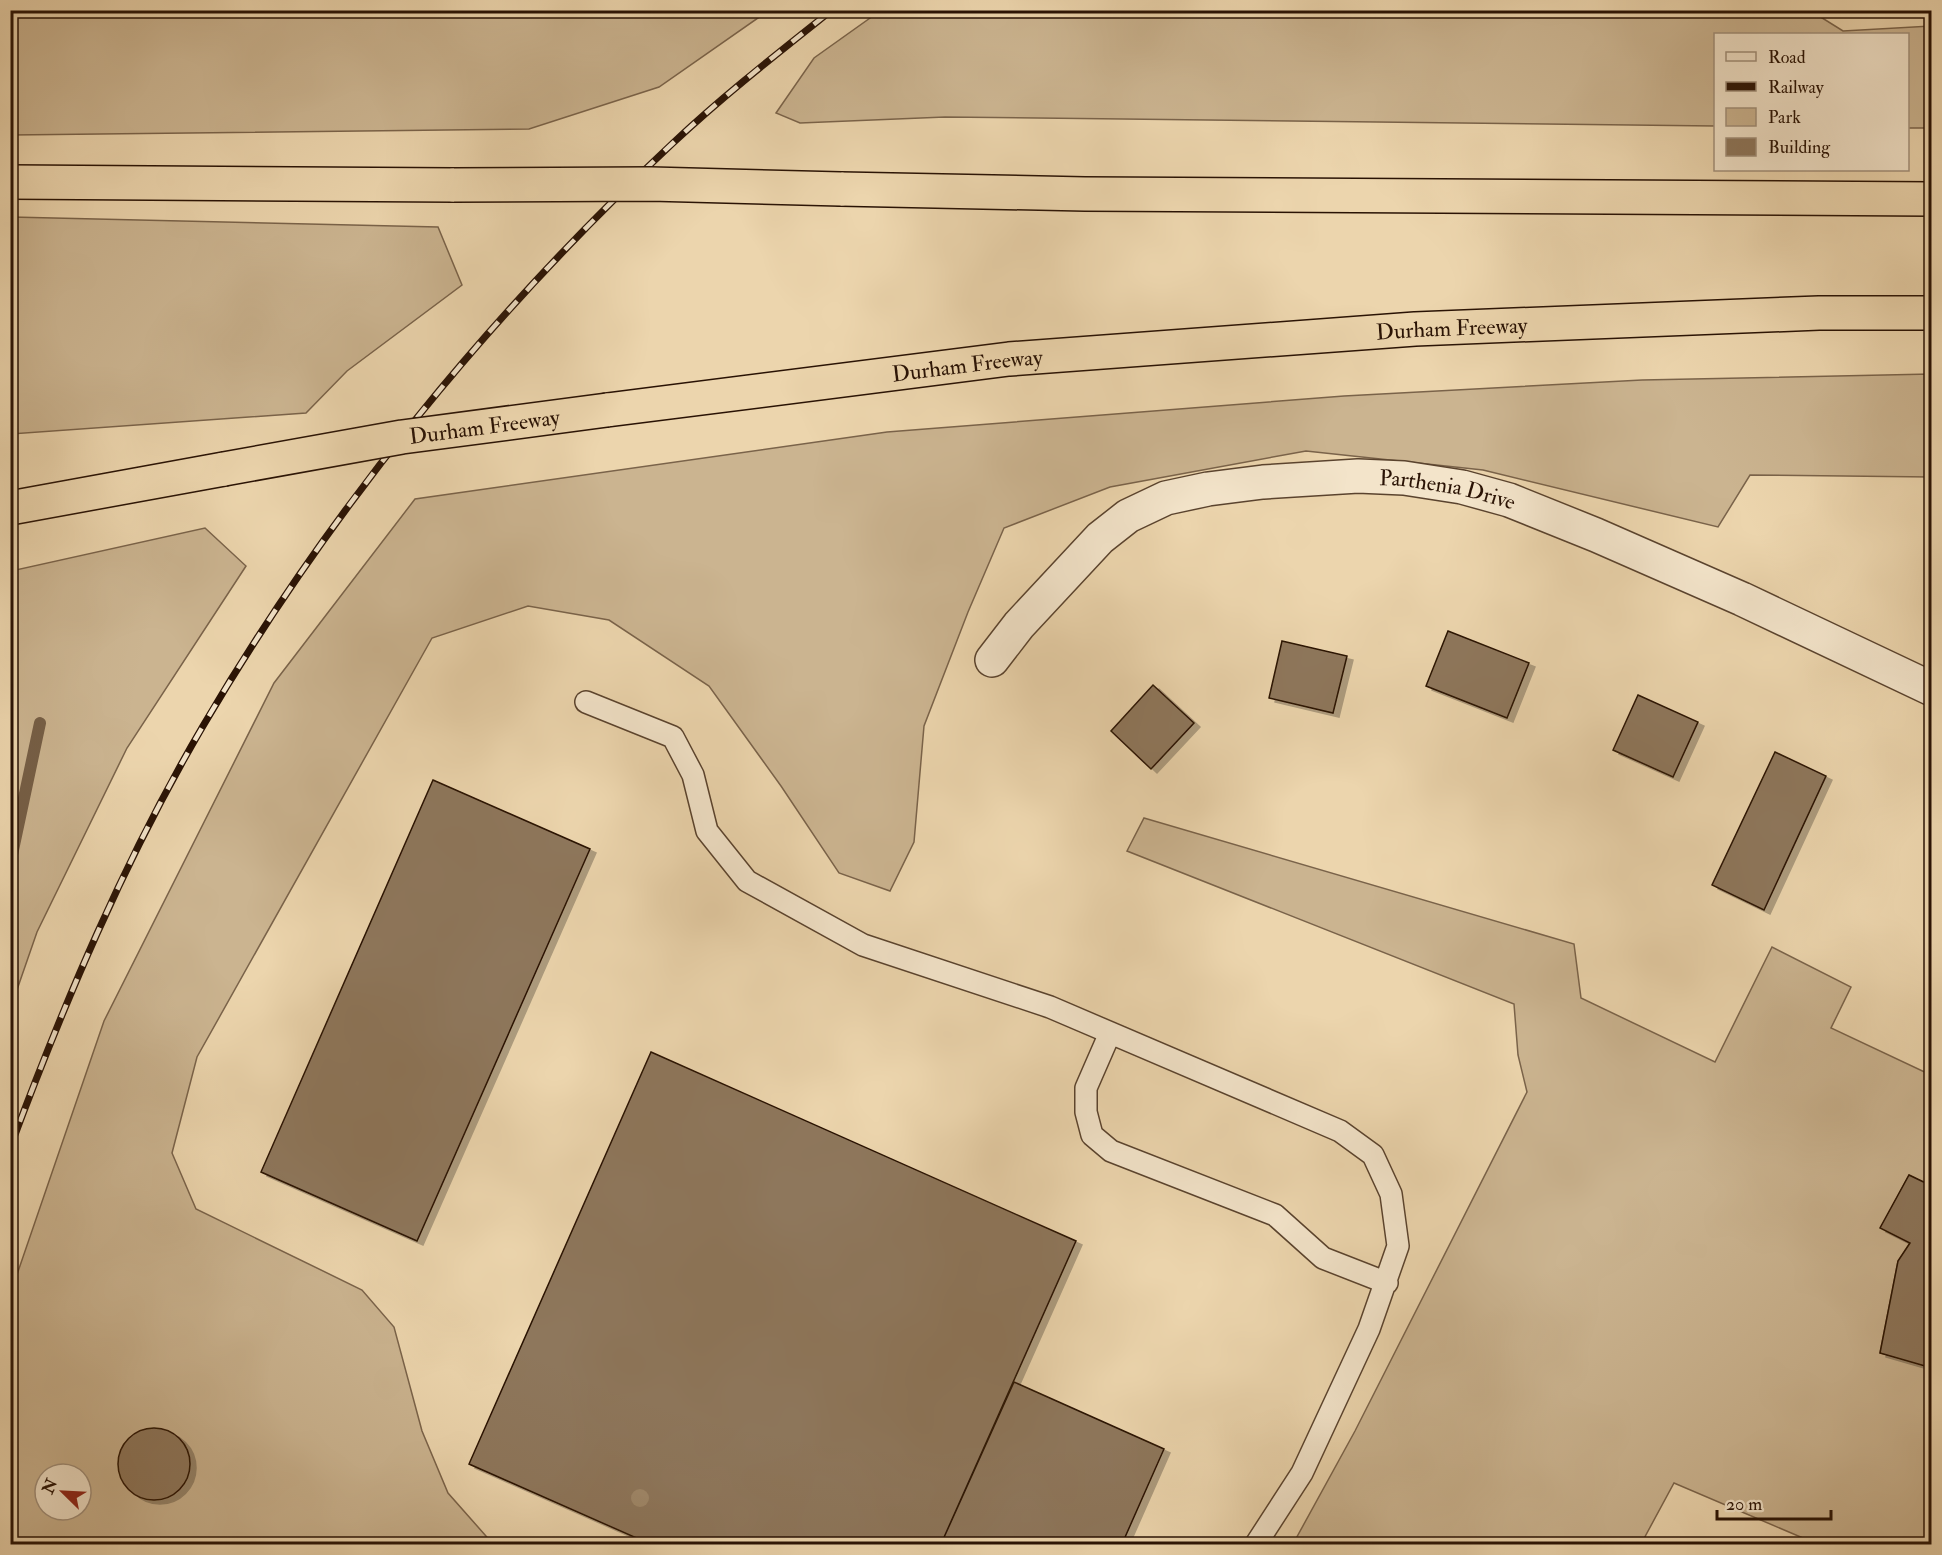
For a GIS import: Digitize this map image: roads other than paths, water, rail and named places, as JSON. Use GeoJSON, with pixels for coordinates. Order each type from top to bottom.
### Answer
{"type":"FeatureCollection","features":[{"type":"Feature","properties":{"kind":"highway"},"geometry":{"type":"LineString","coordinates":[[10,182],[651,184],[1097,194],[1932,199]]}},
{"type":"Feature","properties":{"kind":"highway","name":"Durham Freeway"},"geometry":{"type":"LineString","coordinates":[[10,508],[402,438],[1009,359],[1415,329],[1819,313],[1932,313]]}},
{"type":"Feature","properties":{"kind":"street","name":"Parthenia Drive"},"geometry":{"type":"LineString","coordinates":[[992,660],[1019,625],[1100,538],[1128,516],[1166,498],[1208,489],[1263,482],[1358,476],[1404,478],[1462,487],[1509,500],[1596,535],[1742,599],[1932,689]]}},
{"type":"Feature","properties":{"kind":"lane"},"geometry":{"type":"LineString","coordinates":[[586,702],[673,737],[693,775],[707,831],[747,881],[863,945],[1050,1007],[1340,1131],[1373,1155],[1390,1194],[1398,1246],[1387,1283],[1369,1329],[1302,1473],[1256,1545]]}},
{"type":"Feature","properties":{"kind":"lane"},"geometry":{"type":"LineString","coordinates":[[1110,1033],[1086,1088],[1086,1112],[1092,1135],[1111,1151],[1275,1215],[1323,1258],[1387,1283]]}},
{"type":"Feature","properties":{"kind":"waterway"},"geometry":{"type":"LineString","coordinates":[[10,864],[40,723]]}},
{"type":"Feature","properties":{"kind":"railway"},"geometry":{"type":"LineString","coordinates":[[10,1148],[74,986],[148,828],[203,726],[252,646],[304,568],[417,418],[540,276],[673,143],[751,75],[832,10]]}}]}
